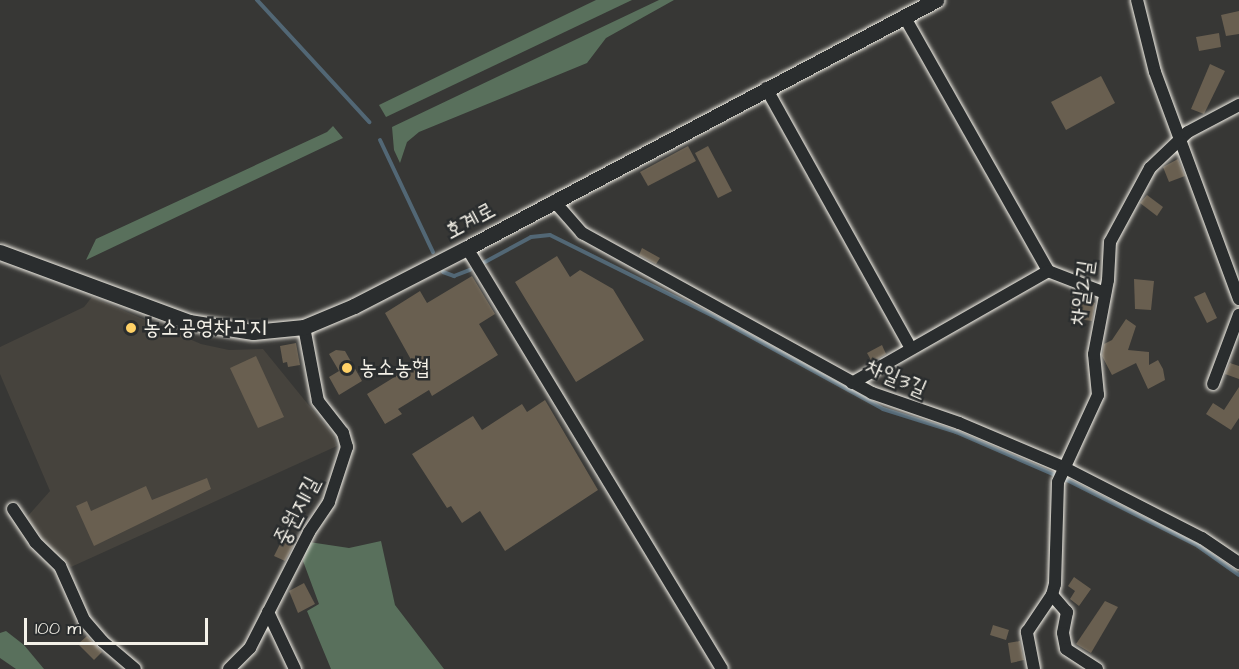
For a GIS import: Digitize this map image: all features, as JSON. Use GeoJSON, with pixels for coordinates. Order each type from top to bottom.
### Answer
{"type":"FeatureCollection","features":[{"type":"Feature","properties":{"kind":"street","name":"호계로"},"geometry":{"type":"LineString","coordinates":[[0,252],[189,322],[253,332],[304,327],[354,306],[467,248],[936,0]]}},
{"type":"Feature","properties":{"kind":"street"},"geometry":{"type":"LineString","coordinates":[[1137,0],[1155,72],[1238,292]]}},
{"type":"Feature","properties":{"kind":"street"},"geometry":{"type":"LineString","coordinates":[[904,16],[1048,271],[1105,293]]}},
{"type":"Feature","properties":{"kind":"street"},"geometry":{"type":"LineString","coordinates":[[766,88],[911,348]]}},
{"type":"Feature","properties":{"kind":"street","name":"차일2길"},"geometry":{"type":"LineString","coordinates":[[1053,595],[1058,482],[1098,395],[1094,354],[1105,293],[1109,249],[1115,230],[1147,173],[1179,140],[1207,119],[1239,105]]}},
{"type":"Feature","properties":{"kind":"street","name":"차일3길"},"geometry":{"type":"LineString","coordinates":[[554,201],[582,233],[852,383],[889,401],[959,423],[1063,467],[1202,538],[1239,564]]}},
{"type":"Feature","properties":{"kind":"street"},"geometry":{"type":"LineString","coordinates":[[467,248],[722,669]]}},
{"type":"Feature","properties":{"kind":"street"},"geometry":{"type":"LineString","coordinates":[[852,383],[1048,271]]}},
{"type":"Feature","properties":{"kind":"street"},"geometry":{"type":"LineString","coordinates":[[1213,384],[1239,315]]}},
{"type":"Feature","properties":{"kind":"street","name":"중원지1길"},"geometry":{"type":"LineString","coordinates":[[229,669],[250,648],[309,532],[329,502],[347,447],[343,433],[316,395],[304,327]]}},
{"type":"Feature","properties":{"kind":"street"},"geometry":{"type":"LineString","coordinates":[[13,509],[42,550],[60,566],[84,620],[102,641],[135,669]]}},
{"type":"Feature","properties":{"kind":"street"},"geometry":{"type":"LineString","coordinates":[[1034,669],[1027,632],[1053,595],[1067,612],[1063,633],[1066,649],[1097,669]]}},
{"type":"Feature","properties":{"kind":"street"},"geometry":{"type":"LineString","coordinates":[[268,612],[296,669]]}},
{"type":"Feature","properties":{"kind":"shaded area","name":"농소공영차고지"},"geometry":{"type":"Polygon","coordinates":[[[92,297],[201,344],[229,350],[263,349],[333,435],[337,446],[71,567],[48,548],[27,517],[50,491],[0,374],[0,347],[84,307],[92,297]]]}},
{"type":"Feature","properties":{"kind":"green space"},"geometry":{"type":"Polygon","coordinates":[[[596,0],[632,0],[386,117],[379,105],[596,0]]]}},
{"type":"Feature","properties":{"kind":"green space"},"geometry":{"type":"Polygon","coordinates":[[[659,0],[674,0],[606,38],[587,63],[419,132],[407,142],[400,163],[394,150],[392,127],[659,0]]]}},
{"type":"Feature","properties":{"kind":"green space"},"geometry":{"type":"Polygon","coordinates":[[[333,126],[343,138],[86,260],[96,239],[327,132],[333,126]]]}},
{"type":"Feature","properties":{"kind":"green space"},"geometry":{"type":"Polygon","coordinates":[[[381,541],[395,605],[444,669],[331,669],[307,611],[319,604],[303,561],[309,542],[349,548],[381,541]]]}},
{"type":"Feature","properties":{"kind":"green space"},"geometry":{"type":"Polygon","coordinates":[[[6,631],[24,645],[44,669],[16,669],[0,658],[0,633],[6,631]]]}},
{"type":"Feature","properties":{"kind":"building"},"geometry":{"type":"Polygon","coordinates":[[[1239,11],[1239,34],[1226,36],[1221,15],[1239,11]]]}},
{"type":"Feature","properties":{"kind":"building"},"geometry":{"type":"Polygon","coordinates":[[[1219,33],[1221,47],[1199,51],[1196,37],[1219,33]]]}},
{"type":"Feature","properties":{"kind":"building"},"geometry":{"type":"Polygon","coordinates":[[[1210,64],[1225,71],[1204,114],[1191,109],[1210,64]]]}},
{"type":"Feature","properties":{"kind":"building"},"geometry":{"type":"Polygon","coordinates":[[[1101,76],[1115,103],[1066,130],[1051,102],[1101,76]]]}},
{"type":"Feature","properties":{"kind":"building"},"geometry":{"type":"Polygon","coordinates":[[[688,146],[696,161],[648,186],[640,172],[688,146]]]}},
{"type":"Feature","properties":{"kind":"building"},"geometry":{"type":"Polygon","coordinates":[[[708,146],[732,191],[718,198],[695,153],[708,146]]]}},
{"type":"Feature","properties":{"kind":"building"},"geometry":{"type":"Polygon","coordinates":[[[1178,159],[1185,176],[1169,182],[1163,167],[1178,159]]]}},
{"type":"Feature","properties":{"kind":"building"},"geometry":{"type":"Polygon","coordinates":[[[1147,195],[1163,207],[1157,216],[1140,203],[1147,195]]]}},
{"type":"Feature","properties":{"kind":"building"},"geometry":{"type":"Polygon","coordinates":[[[642,248],[660,258],[656,264],[639,255],[642,248]]]}},
{"type":"Feature","properties":{"kind":"building"},"geometry":{"type":"Polygon","coordinates":[[[557,256],[570,277],[580,270],[613,289],[644,340],[576,382],[515,282],[557,256]]]}},
{"type":"Feature","properties":{"kind":"building"},"geometry":{"type":"Polygon","coordinates":[[[472,276],[495,314],[479,324],[498,355],[432,396],[429,390],[398,409],[402,414],[385,424],[367,394],[414,365],[385,313],[420,291],[427,303],[472,276]]]}},
{"type":"Feature","properties":{"kind":"building"},"geometry":{"type":"Polygon","coordinates":[[[1134,279],[1154,281],[1151,310],[1135,309],[1134,279]]]}},
{"type":"Feature","properties":{"kind":"building"},"geometry":{"type":"Polygon","coordinates":[[[1205,292],[1217,318],[1207,323],[1194,297],[1205,292]]]}},
{"type":"Feature","properties":{"kind":"building"},"geometry":{"type":"Polygon","coordinates":[[[1073,294],[1095,303],[1092,321],[1070,318],[1073,294]]]}},
{"type":"Feature","properties":{"kind":"building"},"geometry":{"type":"Polygon","coordinates":[[[1126,319],[1136,326],[1128,350],[1149,352],[1149,365],[1158,360],[1163,369],[1165,380],[1148,389],[1136,363],[1112,375],[1102,356],[1104,344],[1112,340],[1126,319]]]}},
{"type":"Feature","properties":{"kind":"building"},"geometry":{"type":"Polygon","coordinates":[[[296,343],[300,365],[288,367],[287,362],[283,363],[280,346],[296,343]]]}},
{"type":"Feature","properties":{"kind":"building"},"geometry":{"type":"Polygon","coordinates":[[[882,345],[886,354],[872,362],[867,353],[882,345]]]}},
{"type":"Feature","properties":{"kind":"building"},"geometry":{"type":"Polygon","coordinates":[[[336,350],[345,351],[362,381],[339,395],[329,377],[339,371],[329,354],[336,350]]]}},
{"type":"Feature","properties":{"kind":"building"},"geometry":{"type":"Polygon","coordinates":[[[256,356],[284,417],[258,428],[230,368],[256,356]]]}},
{"type":"Feature","properties":{"kind":"building"},"geometry":{"type":"Polygon","coordinates":[[[1230,363],[1239,366],[1239,379],[1225,374],[1230,363]]]}},
{"type":"Feature","properties":{"kind":"building"},"geometry":{"type":"Polygon","coordinates":[[[1239,387],[1239,418],[1231,430],[1206,414],[1213,403],[1224,410],[1239,387]]]}},
{"type":"Feature","properties":{"kind":"building"},"geometry":{"type":"Polygon","coordinates":[[[545,400],[598,490],[505,551],[480,511],[462,523],[451,506],[447,508],[412,454],[473,416],[482,430],[522,404],[527,412],[545,400]]]}},
{"type":"Feature","properties":{"kind":"building"},"geometry":{"type":"Polygon","coordinates":[[[207,478],[211,489],[94,546],[76,506],[87,501],[91,511],[146,486],[152,500],[207,478]]]}},
{"type":"Feature","properties":{"kind":"building"},"geometry":{"type":"Polygon","coordinates":[[[283,538],[294,544],[285,561],[274,556],[283,538]]]}},
{"type":"Feature","properties":{"kind":"building"},"geometry":{"type":"Polygon","coordinates":[[[1074,577],[1091,589],[1079,606],[1070,599],[1075,591],[1068,586],[1074,577]]]}},
{"type":"Feature","properties":{"kind":"building"},"geometry":{"type":"Polygon","coordinates":[[[304,583],[315,604],[298,613],[289,591],[304,583]]]}},
{"type":"Feature","properties":{"kind":"building"},"geometry":{"type":"Polygon","coordinates":[[[1105,601],[1118,607],[1091,653],[1076,644],[1105,601]]]}},
{"type":"Feature","properties":{"kind":"building"},"geometry":{"type":"Polygon","coordinates":[[[993,625],[1009,630],[1006,640],[990,635],[993,625]]]}},
{"type":"Feature","properties":{"kind":"building"},"geometry":{"type":"Polygon","coordinates":[[[87,636],[102,652],[94,660],[78,644],[87,636]]]}},
{"type":"Feature","properties":{"kind":"building"},"geometry":{"type":"Polygon","coordinates":[[[1020,641],[1024,660],[1011,663],[1008,643],[1020,641]]]}},
{"type":"Feature","properties":{"kind":"waterway"},"geometry":{"type":"LineString","coordinates":[[257,0],[369,122]]}},
{"type":"Feature","properties":{"kind":"waterway"},"geometry":{"type":"LineString","coordinates":[[380,140],[433,252]]}},
{"type":"Feature","properties":{"kind":"waterway"},"geometry":{"type":"LineString","coordinates":[[485,262],[531,237],[550,235],[717,318],[883,409],[956,432],[1067,480],[1198,546],[1239,575]]}},
{"type":"Feature","properties":{"kind":"waterway"},"geometry":{"type":"LineString","coordinates":[[443,272],[454,276],[470,270]]}},
{"type":"Feature","properties":{"kind":"place","name":"농소공영차고지"},"geometry":{"type":"Point","coordinates":[131,328]}},
{"type":"Feature","properties":{"kind":"place","name":"농소농협"},"geometry":{"type":"Point","coordinates":[347,368]}}]}
